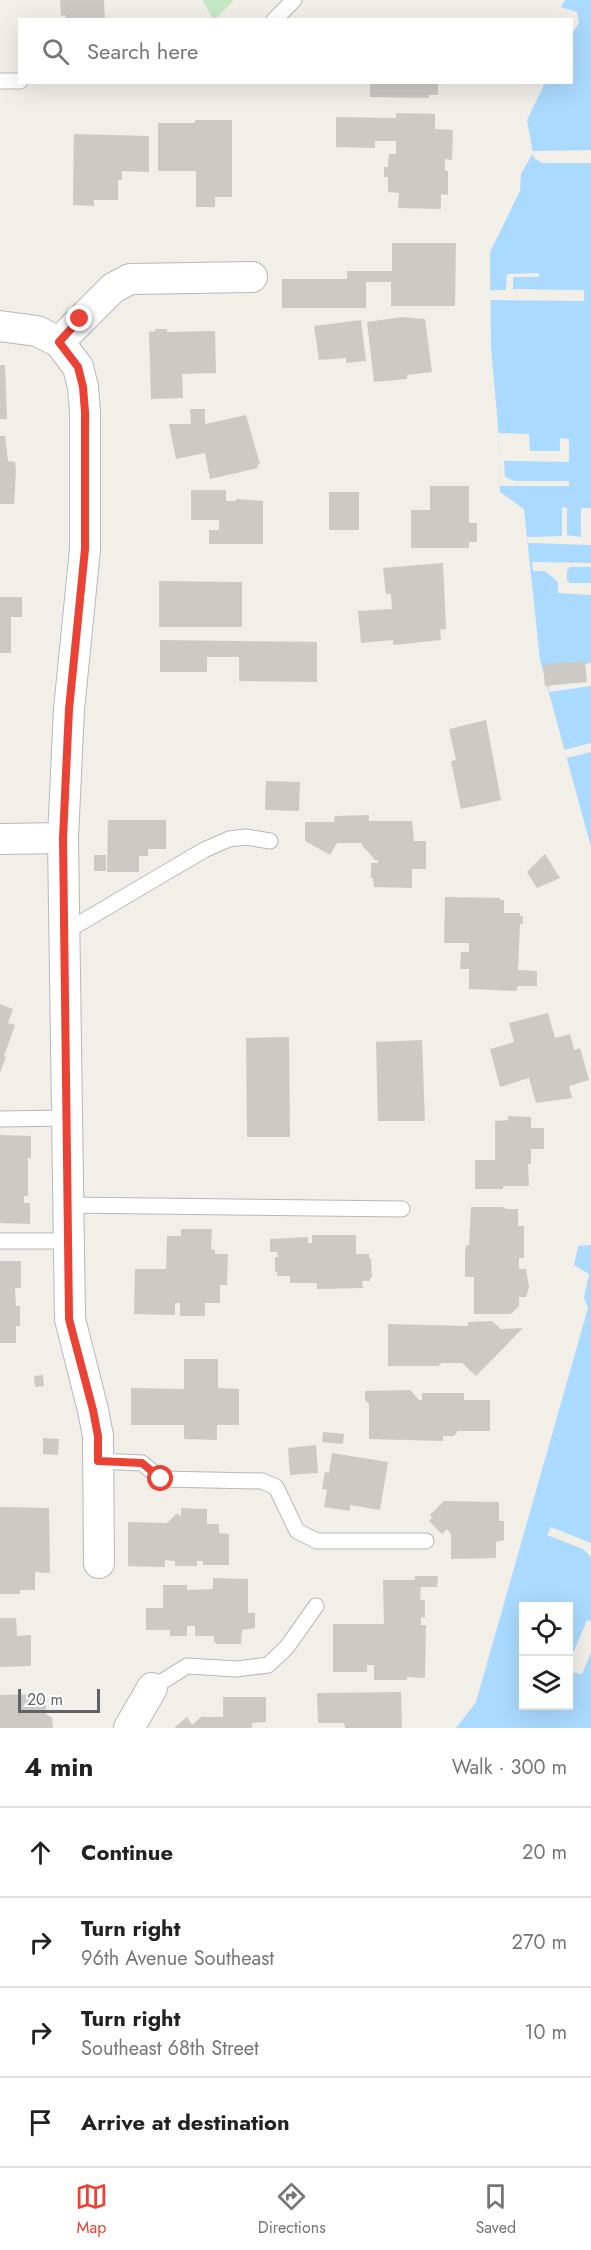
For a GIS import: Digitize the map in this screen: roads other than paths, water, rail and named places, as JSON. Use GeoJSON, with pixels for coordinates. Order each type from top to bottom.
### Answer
{"type":"FeatureCollection","features":[{"type":"Feature","properties":{"kind":"street"},"geometry":{"type":"LineString","coordinates":[[59,342],[113,288],[130,279],[252,277]]}},
{"type":"Feature","properties":{"kind":"street"},"geometry":{"type":"LineString","coordinates":[[0,326],[37,331],[59,342],[78,367],[83,387],[85,549],[69,709],[63,838],[69,1319],[98,1436],[99,1563]]}},
{"type":"Feature","properties":{"kind":"street"},"geometry":{"type":"LineString","coordinates":[[0,839],[63,838]]}},
{"type":"Feature","properties":{"kind":"street"},"geometry":{"type":"LineString","coordinates":[[129,1728],[152,1688]]}},
{"type":"Feature","properties":{"kind":"lane"},"geometry":{"type":"LineString","coordinates":[[276,18],[294,0]]}},
{"type":"Feature","properties":{"kind":"lane"},"geometry":{"type":"LineString","coordinates":[[0,81],[18,81]]}},
{"type":"Feature","properties":{"kind":"lane"},"geometry":{"type":"LineString","coordinates":[[64,932],[204,850],[229,839],[246,837],[270,841]]}},
{"type":"Feature","properties":{"kind":"lane"},"geometry":{"type":"LineString","coordinates":[[0,1119],[67,1118]]}},
{"type":"Feature","properties":{"kind":"lane"},"geometry":{"type":"LineString","coordinates":[[68,1205],[402,1209]]}},
{"type":"Feature","properties":{"kind":"lane"},"geometry":{"type":"LineString","coordinates":[[0,1241],[69,1241]]}},
{"type":"Feature","properties":{"kind":"lane"},"geometry":{"type":"LineString","coordinates":[[98,1461],[142,1463],[161,1479],[262,1481],[276,1487],[297,1531],[317,1541],[426,1540]]}},
{"type":"Feature","properties":{"kind":"lane"},"geometry":{"type":"LineString","coordinates":[[152,1688],[187,1666],[237,1669],[268,1665],[287,1647],[316,1606]]}},
{"type":"Feature","properties":{"kind":"water"},"geometry":{"type":"Polygon","coordinates":[[[565,0],[591,0],[591,847],[540,660],[524,509],[500,492],[498,426],[491,347],[490,252],[520,191],[521,174],[533,153],[527,120],[545,84],[573,84],[573,32],[579,23],[577,12],[561,7],[565,0]]]}},
{"type":"Feature","properties":{"kind":"water"},"geometry":{"type":"Polygon","coordinates":[[[591,1245],[591,1728],[456,1728],[476,1702],[588,1308],[584,1298],[589,1274],[574,1265],[578,1246],[591,1245]]]}}]}
